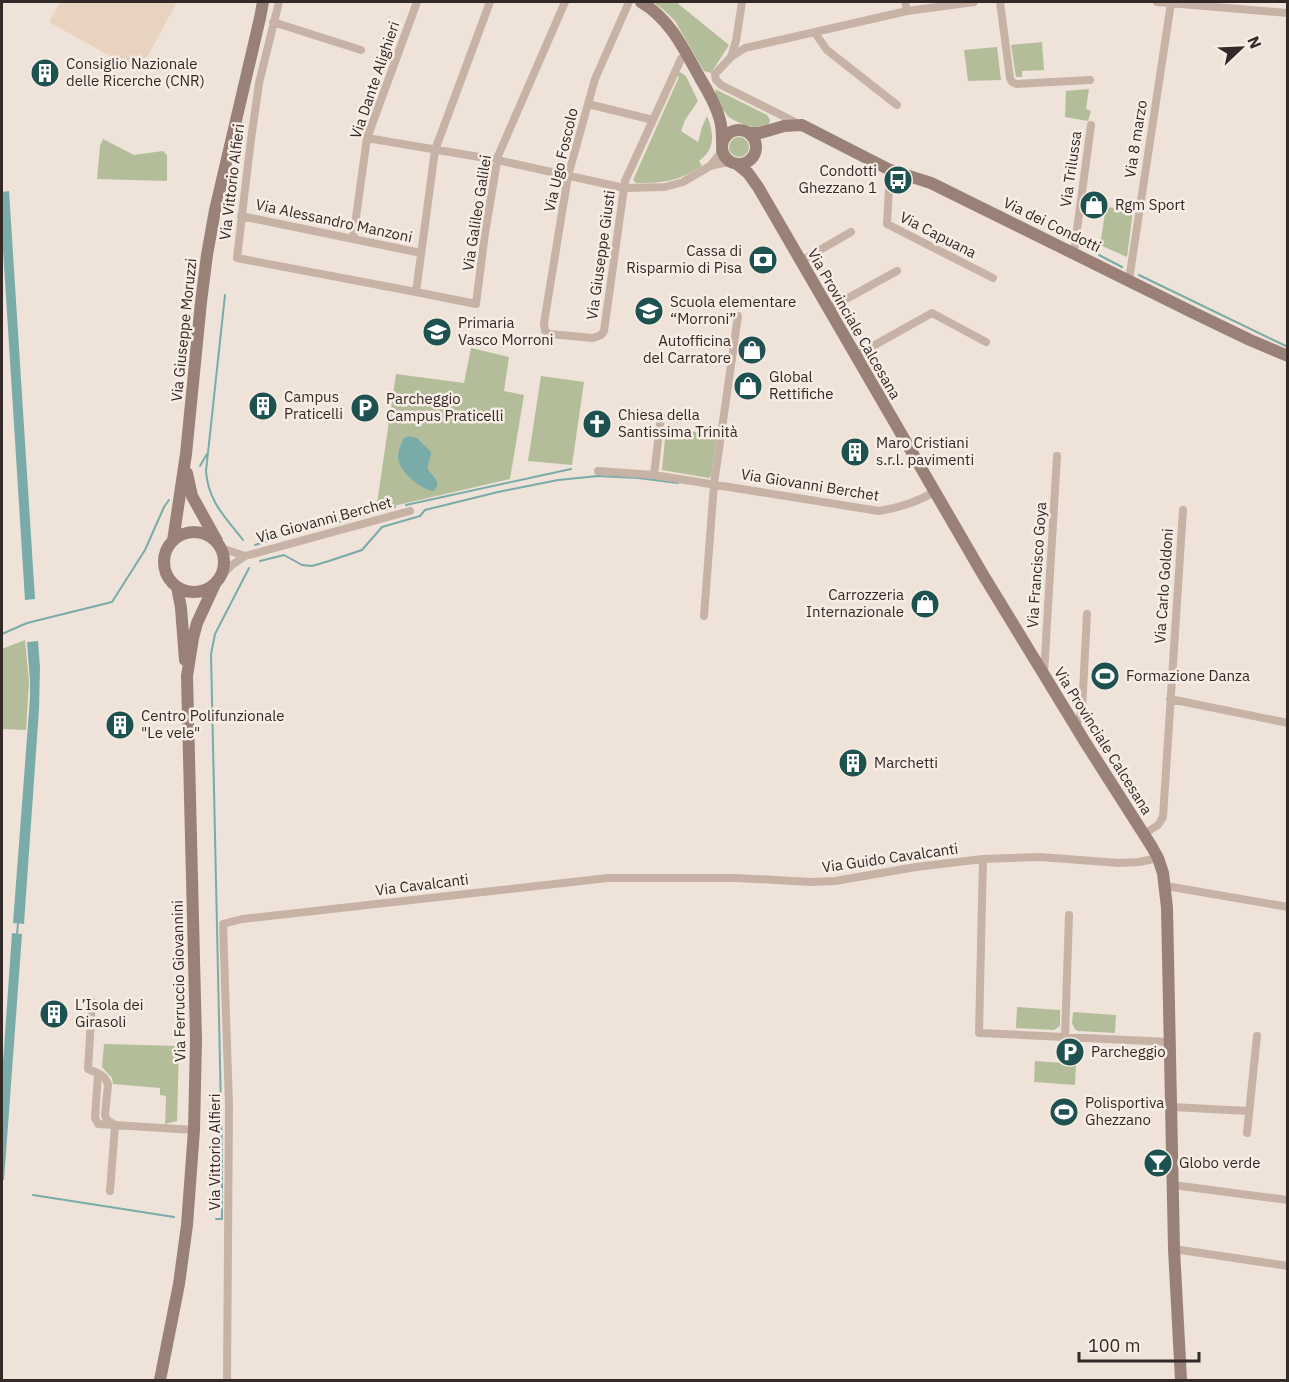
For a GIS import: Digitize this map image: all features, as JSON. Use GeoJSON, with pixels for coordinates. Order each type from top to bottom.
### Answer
{"type":"FeatureCollection","features":[{"type":"Feature","properties":{"kind":"main road","name":"Via Giuseppe Moruzzi"},"geometry":{"type":"LineString","coordinates":[[173,541],[186,454],[201,302],[215,210],[263,2],[252,23],[240,67],[216,182],[215,210]]}},
{"type":"Feature","properties":{"kind":"main road"},"geometry":{"type":"LineString","coordinates":[[641,2],[654,11],[672,30],[717,109],[729,123],[755,140],[754,154]]}},
{"type":"Feature","properties":{"kind":"main road"},"geometry":{"type":"LineString","coordinates":[[717,109],[722,128],[725,157],[735,163],[746,162],[769,134],[778,128]]}},
{"type":"Feature","properties":{"kind":"main road"},"geometry":{"type":"LineString","coordinates":[[722,145],[726,135],[730,132],[760,133],[802,125]]}},
{"type":"Feature","properties":{"kind":"main road","name":"Via dei Condotti"},"geometry":{"type":"LineString","coordinates":[[802,125],[890,170],[931,183],[1287,356]]}},
{"type":"Feature","properties":{"kind":"main road","name":"Via Provinciale Calcesana"},"geometry":{"type":"LineString","coordinates":[[754,154],[751,168],[758,187]]}},
{"type":"Feature","properties":{"kind":"main road","name":"Via Provinciale Calcesana"},"geometry":{"type":"LineString","coordinates":[[735,163],[748,173],[758,187],[934,492],[1044,676],[1144,834],[1164,873],[1174,1249],[1182,1380]]}},
{"type":"Feature","properties":{"kind":"main road","name":"Via Giuseppe Moruzzi"},"geometry":{"type":"LineString","coordinates":[[186,454],[192,496],[220,546]]}},
{"type":"Feature","properties":{"kind":"main road"},"geometry":{"type":"LineString","coordinates":[[177,587],[197,592],[208,589],[218,580],[224,563],[223,554],[220,546],[207,535],[197,532],[184,534],[173,541],[166,554],[165,565],[169,577],[177,587],[181,608],[187,676]]}},
{"type":"Feature","properties":{"kind":"main road","name":"Via Ferruccio Giovannini"},"geometry":{"type":"LineString","coordinates":[[160,1380],[179,1284],[188,1218],[194,1130],[196,1029],[187,676],[197,623],[218,580]]}},
{"type":"Feature","properties":{"kind":"street","name":"Via Vittorio Alfieri"},"geometry":{"type":"LineString","coordinates":[[279,2],[259,83],[237,258],[416,292]]}},
{"type":"Feature","properties":{"kind":"street","name":"Via Dante Alighieri"},"geometry":{"type":"LineString","coordinates":[[353,239],[367,138],[417,2]]}},
{"type":"Feature","properties":{"kind":"street"},"geometry":{"type":"LineString","coordinates":[[416,292],[435,150],[490,2]]}},
{"type":"Feature","properties":{"kind":"street","name":"Via Galileo Galilei"},"geometry":{"type":"LineString","coordinates":[[416,292],[476,304],[497,160],[565,2]]}},
{"type":"Feature","properties":{"kind":"street","name":"Via Ugo Foscolo"},"geometry":{"type":"LineString","coordinates":[[545,331],[544,324],[568,176],[598,72],[629,2]]}},
{"type":"Feature","properties":{"kind":"street"},"geometry":{"type":"LineString","coordinates":[[731,57],[742,2]]}},
{"type":"Feature","properties":{"kind":"street"},"geometry":{"type":"LineString","coordinates":[[905,2],[907,11]]}},
{"type":"Feature","properties":{"kind":"street"},"geometry":{"type":"LineString","coordinates":[[731,57],[745,48],[907,11],[975,2]]}},
{"type":"Feature","properties":{"kind":"street"},"geometry":{"type":"LineString","coordinates":[[1000,2],[1012,82],[1016,84],[1090,80]]}},
{"type":"Feature","properties":{"kind":"street"},"geometry":{"type":"LineString","coordinates":[[1157,2],[1287,13]]}},
{"type":"Feature","properties":{"kind":"street","name":"Via 8 marzo"},"geometry":{"type":"LineString","coordinates":[[1129,280],[1171,3]]}},
{"type":"Feature","properties":{"kind":"street"},"geometry":{"type":"LineString","coordinates":[[273,22],[361,50]]}},
{"type":"Feature","properties":{"kind":"street"},"geometry":{"type":"LineString","coordinates":[[815,33],[827,50],[897,105]]}},
{"type":"Feature","properties":{"kind":"street"},"geometry":{"type":"LineString","coordinates":[[736,41],[745,48]]}},
{"type":"Feature","properties":{"kind":"street","name":"Via dei Condotti"},"geometry":{"type":"LineString","coordinates":[[731,57],[718,70],[715,78],[717,82],[802,125]]}},
{"type":"Feature","properties":{"kind":"street","name":"Via Giuseppe Giusti"},"geometry":{"type":"LineString","coordinates":[[545,331],[549,334],[593,338],[604,331],[625,181],[681,58]]}},
{"type":"Feature","properties":{"kind":"street"},"geometry":{"type":"LineString","coordinates":[[588,104],[653,120]]}},
{"type":"Feature","properties":{"kind":"street"},"geometry":{"type":"LineString","coordinates":[[774,112],[778,120],[778,128]]}},
{"type":"Feature","properties":{"kind":"street","name":"Via Trilussa"},"geometry":{"type":"LineString","coordinates":[[1074,252],[1091,125]]}},
{"type":"Feature","properties":{"kind":"street"},"geometry":{"type":"LineString","coordinates":[[367,138],[497,160],[624,188],[674,185],[710,166],[735,163]]}},
{"type":"Feature","properties":{"kind":"street"},"geometry":{"type":"LineString","coordinates":[[710,166],[719,155],[722,145]]}},
{"type":"Feature","properties":{"kind":"street","name":"Via Capuana"},"geometry":{"type":"LineString","coordinates":[[890,170],[887,224],[993,278]]}},
{"type":"Feature","properties":{"kind":"street","name":"Via Alessandro Manzoni"},"geometry":{"type":"LineString","coordinates":[[241,216],[421,253]]}},
{"type":"Feature","properties":{"kind":"street"},"geometry":{"type":"LineString","coordinates":[[801,261],[851,232]]}},
{"type":"Feature","properties":{"kind":"street"},"geometry":{"type":"LineString","coordinates":[[828,309],[897,271]]}},
{"type":"Feature","properties":{"kind":"street"},"geometry":{"type":"LineString","coordinates":[[855,356],[932,313],[986,342]]}},
{"type":"Feature","properties":{"kind":"street"},"geometry":{"type":"LineString","coordinates":[[704,616],[714,484],[738,316]]}},
{"type":"Feature","properties":{"kind":"street"},"geometry":{"type":"LineString","coordinates":[[654,475],[662,416]]}},
{"type":"Feature","properties":{"kind":"street","name":"Via Francisco Goya"},"geometry":{"type":"LineString","coordinates":[[1044,676],[1057,456]]}},
{"type":"Feature","properties":{"kind":"street","name":"Via Giovanni Berchet"},"geometry":{"type":"LineString","coordinates":[[598,471],[654,475],[879,511],[918,501],[934,492]]}},
{"type":"Feature","properties":{"kind":"street","name":"Via Carlo Goldoni"},"geometry":{"type":"LineString","coordinates":[[1144,834],[1158,825],[1163,817],[1183,510]]}},
{"type":"Feature","properties":{"kind":"street","name":"Via Giovanni Berchet"},"geometry":{"type":"LineString","coordinates":[[218,580],[232,565],[245,556],[410,511]]}},
{"type":"Feature","properties":{"kind":"street","name":"Via Giovanni Berchet"},"geometry":{"type":"LineString","coordinates":[[220,546],[245,556]]}},
{"type":"Feature","properties":{"kind":"street"},"geometry":{"type":"LineString","coordinates":[[1076,727],[1082,710],[1087,614]]}},
{"type":"Feature","properties":{"kind":"street"},"geometry":{"type":"LineString","coordinates":[[1170,699],[1287,723]]}},
{"type":"Feature","properties":{"kind":"street","name":"Via Guido Cavalcanti"},"geometry":{"type":"LineString","coordinates":[[625,877],[835,881],[916,867],[983,859],[1040,857],[1119,863],[1158,858]]}},
{"type":"Feature","properties":{"kind":"street"},"geometry":{"type":"LineString","coordinates":[[983,859],[979,1033],[1170,1042]]}},
{"type":"Feature","properties":{"kind":"street","name":"Via Cavalcanti"},"geometry":{"type":"LineString","coordinates":[[224,924],[242,919],[625,877]]}},
{"type":"Feature","properties":{"kind":"street"},"geometry":{"type":"LineString","coordinates":[[1166,886],[1287,908]]}},
{"type":"Feature","properties":{"kind":"street"},"geometry":{"type":"LineString","coordinates":[[1065,1037],[1070,915]]}},
{"type":"Feature","properties":{"kind":"street","name":"Via Vittorio Alfieri"},"geometry":{"type":"LineString","coordinates":[[224,924],[229,1105],[227,1380]]}},
{"type":"Feature","properties":{"kind":"street"},"geometry":{"type":"LineString","coordinates":[[92,1002],[88,1069],[107,1081],[105,1115],[107,1120],[115,1125],[194,1130]]}},
{"type":"Feature","properties":{"kind":"street"},"geometry":{"type":"LineString","coordinates":[[1247,1133],[1257,1036]]}},
{"type":"Feature","properties":{"kind":"street"},"geometry":{"type":"LineString","coordinates":[[1172,1107],[1249,1111]]}},
{"type":"Feature","properties":{"kind":"street"},"geometry":{"type":"LineString","coordinates":[[110,1191],[115,1125]]}},
{"type":"Feature","properties":{"kind":"street"},"geometry":{"type":"LineString","coordinates":[[1173,1185],[1287,1200]]}},
{"type":"Feature","properties":{"kind":"street"},"geometry":{"type":"LineString","coordinates":[[1174,1249],[1287,1266]]}},
{"type":"Feature","properties":{"kind":"green space"},"geometry":{"type":"Polygon","coordinates":[[[653,2],[676,2],[729,45],[711,73],[704,71],[675,21],[653,2]]]}},
{"type":"Feature","properties":{"kind":"green space"},"geometry":{"type":"Polygon","coordinates":[[[1042,42],[1044,70],[1022,71],[1022,77],[1016,77],[1011,45],[1042,42]]]}},
{"type":"Feature","properties":{"kind":"green space"},"geometry":{"type":"Polygon","coordinates":[[[997,47],[1001,80],[968,81],[964,50],[997,47]]]}},
{"type":"Feature","properties":{"kind":"green space"},"geometry":{"type":"Polygon","coordinates":[[[680,72],[686,76],[698,101],[685,120],[681,131],[698,142],[707,116],[712,135],[711,146],[699,161],[702,166],[685,175],[663,182],[636,183],[633,180],[679,77],[675,74],[680,72]]]}},
{"type":"Feature","properties":{"kind":"green space"},"geometry":{"type":"Polygon","coordinates":[[[715,89],[767,115],[770,120],[769,124],[759,128],[730,118],[714,93],[715,89]]]}},
{"type":"Feature","properties":{"kind":"green space"},"geometry":{"type":"Polygon","coordinates":[[[1089,89],[1086,109],[1091,111],[1088,121],[1065,117],[1066,91],[1089,89]]]}},
{"type":"Feature","properties":{"kind":"green space"},"geometry":{"type":"Polygon","coordinates":[[[739,137],[746,140],[749,147],[746,154],[739,157],[732,154],[729,147],[732,140],[739,137]]]}},
{"type":"Feature","properties":{"kind":"green space"},"geometry":{"type":"Polygon","coordinates":[[[103,139],[134,155],[163,151],[167,155],[167,181],[97,179],[100,146],[103,139]]]}},
{"type":"Feature","properties":{"kind":"green space"},"geometry":{"type":"Polygon","coordinates":[[[1106,207],[1133,210],[1127,257],[1100,245],[1106,207]]]}},
{"type":"Feature","properties":{"kind":"green space"},"geometry":{"type":"Polygon","coordinates":[[[471,348],[509,357],[504,391],[524,395],[510,479],[376,510],[396,374],[464,383],[471,348]]]}},
{"type":"Feature","properties":{"kind":"green space"},"geometry":{"type":"Polygon","coordinates":[[[541,376],[584,382],[572,465],[528,461],[541,376]]]}},
{"type":"Feature","properties":{"kind":"green space"},"geometry":{"type":"Polygon","coordinates":[[[666,428],[717,435],[709,478],[662,470],[666,428]]]}},
{"type":"Feature","properties":{"kind":"green space"},"geometry":{"type":"Polygon","coordinates":[[[25,640],[29,682],[26,730],[2,729],[2,649],[25,640]]]}},
{"type":"Feature","properties":{"kind":"green space"},"geometry":{"type":"Polygon","coordinates":[[[1017,1007],[1060,1010],[1060,1026],[1054,1030],[1016,1028],[1017,1007]]]}},
{"type":"Feature","properties":{"kind":"green space"},"geometry":{"type":"Polygon","coordinates":[[[1073,1012],[1116,1015],[1115,1033],[1078,1031],[1072,1023],[1073,1012]]]}},
{"type":"Feature","properties":{"kind":"green space"},"geometry":{"type":"Polygon","coordinates":[[[104,1044],[179,1046],[177,1121],[165,1124],[166,1096],[160,1095],[160,1088],[113,1084],[112,1078],[102,1067],[104,1044]]]}},
{"type":"Feature","properties":{"kind":"green space"},"geometry":{"type":"Polygon","coordinates":[[[1035,1061],[1076,1064],[1075,1085],[1034,1082],[1035,1061]]]}},
{"type":"Feature","properties":{"kind":"shaded area"},"geometry":{"type":"Polygon","coordinates":[[[60,2],[177,2],[139,72],[49,22],[60,2]]]}},
{"type":"Feature","properties":{"kind":"water"},"geometry":{"type":"Polygon","coordinates":[[[9,191],[35,599],[25,600],[2,233],[2,192],[9,191]]]}},
{"type":"Feature","properties":{"kind":"water"},"geometry":{"type":"Polygon","coordinates":[[[410,436],[417,438],[431,452],[428,470],[437,483],[433,491],[422,487],[411,478],[399,462],[398,454],[401,445],[404,438],[410,436]]]}},
{"type":"Feature","properties":{"kind":"water"},"geometry":{"type":"Polygon","coordinates":[[[38,641],[39,709],[24,924],[13,923],[30,698],[27,642],[38,641]]]}},
{"type":"Feature","properties":{"kind":"water"},"geometry":{"type":"Polygon","coordinates":[[[12,933],[22,934],[4,1180],[2,1180],[2,1077],[12,933]]]}},
{"type":"Feature","properties":{"kind":"waterway"},"geometry":{"type":"LineString","coordinates":[[1099,255],[1122,267]]}},
{"type":"Feature","properties":{"kind":"waterway"},"geometry":{"type":"LineString","coordinates":[[1139,275],[1288,347]]}},
{"type":"Feature","properties":{"kind":"waterway"},"geometry":{"type":"LineString","coordinates":[[225,295],[206,471],[207,482],[214,500],[243,540]]}},
{"type":"Feature","properties":{"kind":"waterway"},"geometry":{"type":"LineString","coordinates":[[200,466],[207,454]]}},
{"type":"Feature","properties":{"kind":"waterway"},"geometry":{"type":"LineString","coordinates":[[406,505],[571,469]]}},
{"type":"Feature","properties":{"kind":"waterway"},"geometry":{"type":"LineString","coordinates":[[260,561],[284,555],[302,565],[312,566],[362,550],[382,527],[420,516],[425,510],[558,480],[598,476],[678,483]]}},
{"type":"Feature","properties":{"kind":"waterway"},"geometry":{"type":"LineString","coordinates":[[2,634],[27,623],[112,602],[145,550],[169,500]]}},
{"type":"Feature","properties":{"kind":"waterway"},"geometry":{"type":"LineString","coordinates":[[378,512],[395,507]]}},
{"type":"Feature","properties":{"kind":"waterway"},"geometry":{"type":"LineString","coordinates":[[335,523],[372,513]]}},
{"type":"Feature","properties":{"kind":"waterway"},"geometry":{"type":"LineString","coordinates":[[255,545],[271,540]]}},
{"type":"Feature","properties":{"kind":"waterway"},"geometry":{"type":"LineString","coordinates":[[216,1219],[222,1219],[222,1155],[211,654],[215,634],[249,568]]}},
{"type":"Feature","properties":{"kind":"waterway"},"geometry":{"type":"LineString","coordinates":[[17,935],[18,923]]}},
{"type":"Feature","properties":{"kind":"waterway"},"geometry":{"type":"LineString","coordinates":[[33,1195],[174,1217]]}},
{"type":"Feature","properties":{"kind":"place","name":"Consiglio Nazionale delle Ricerche (CNR)"},"geometry":{"type":"Point","coordinates":[45,73]}},
{"type":"Feature","properties":{"kind":"place","name":"Condotti Ghezzano 1"},"geometry":{"type":"Point","coordinates":[898,180]}},
{"type":"Feature","properties":{"kind":"place","name":"Rgm Sport"},"geometry":{"type":"Point","coordinates":[1094,205]}},
{"type":"Feature","properties":{"kind":"place","name":"Cassa di Risparmio di Pisa"},"geometry":{"type":"Point","coordinates":[763,260]}},
{"type":"Feature","properties":{"kind":"place","name":"Scuola elementare “Morroni”"},"geometry":{"type":"Point","coordinates":[649,311]}},
{"type":"Feature","properties":{"kind":"place","name":"Primaria Vasco Morroni"},"geometry":{"type":"Point","coordinates":[437,332]}},
{"type":"Feature","properties":{"kind":"place","name":"Autofficina del Carratore"},"geometry":{"type":"Point","coordinates":[752,350]}},
{"type":"Feature","properties":{"kind":"place","name":"Global Rettifiche"},"geometry":{"type":"Point","coordinates":[748,386]}},
{"type":"Feature","properties":{"kind":"place","name":"Campus Praticelli"},"geometry":{"type":"Point","coordinates":[263,406]}},
{"type":"Feature","properties":{"kind":"place","name":"Parcheggio Campus Praticelli"},"geometry":{"type":"Point","coordinates":[365,408]}},
{"type":"Feature","properties":{"kind":"place","name":"Chiesa della Santissima Trinità"},"geometry":{"type":"Point","coordinates":[597,424]}},
{"type":"Feature","properties":{"kind":"place","name":"Maro Cristiani s.r.l. pavimenti"},"geometry":{"type":"Point","coordinates":[855,452]}},
{"type":"Feature","properties":{"kind":"place","name":"Carrozzeria Internazionale"},"geometry":{"type":"Point","coordinates":[925,604]}},
{"type":"Feature","properties":{"kind":"place","name":"Formazione Danza"},"geometry":{"type":"Point","coordinates":[1105,676]}},
{"type":"Feature","properties":{"kind":"place","name":"Centro Polifunzionale \"Le vele\""},"geometry":{"type":"Point","coordinates":[120,725]}},
{"type":"Feature","properties":{"kind":"place","name":"Marchetti"},"geometry":{"type":"Point","coordinates":[853,763]}},
{"type":"Feature","properties":{"kind":"place","name":"L’Isola dei Girasoli"},"geometry":{"type":"Point","coordinates":[54,1014]}},
{"type":"Feature","properties":{"kind":"place","name":"Parcheggio"},"geometry":{"type":"Point","coordinates":[1070,1052]}},
{"type":"Feature","properties":{"kind":"place","name":"Polisportiva Ghezzano"},"geometry":{"type":"Point","coordinates":[1064,1112]}},
{"type":"Feature","properties":{"kind":"place","name":"Globo verde"},"geometry":{"type":"Point","coordinates":[1158,1163]}}]}
